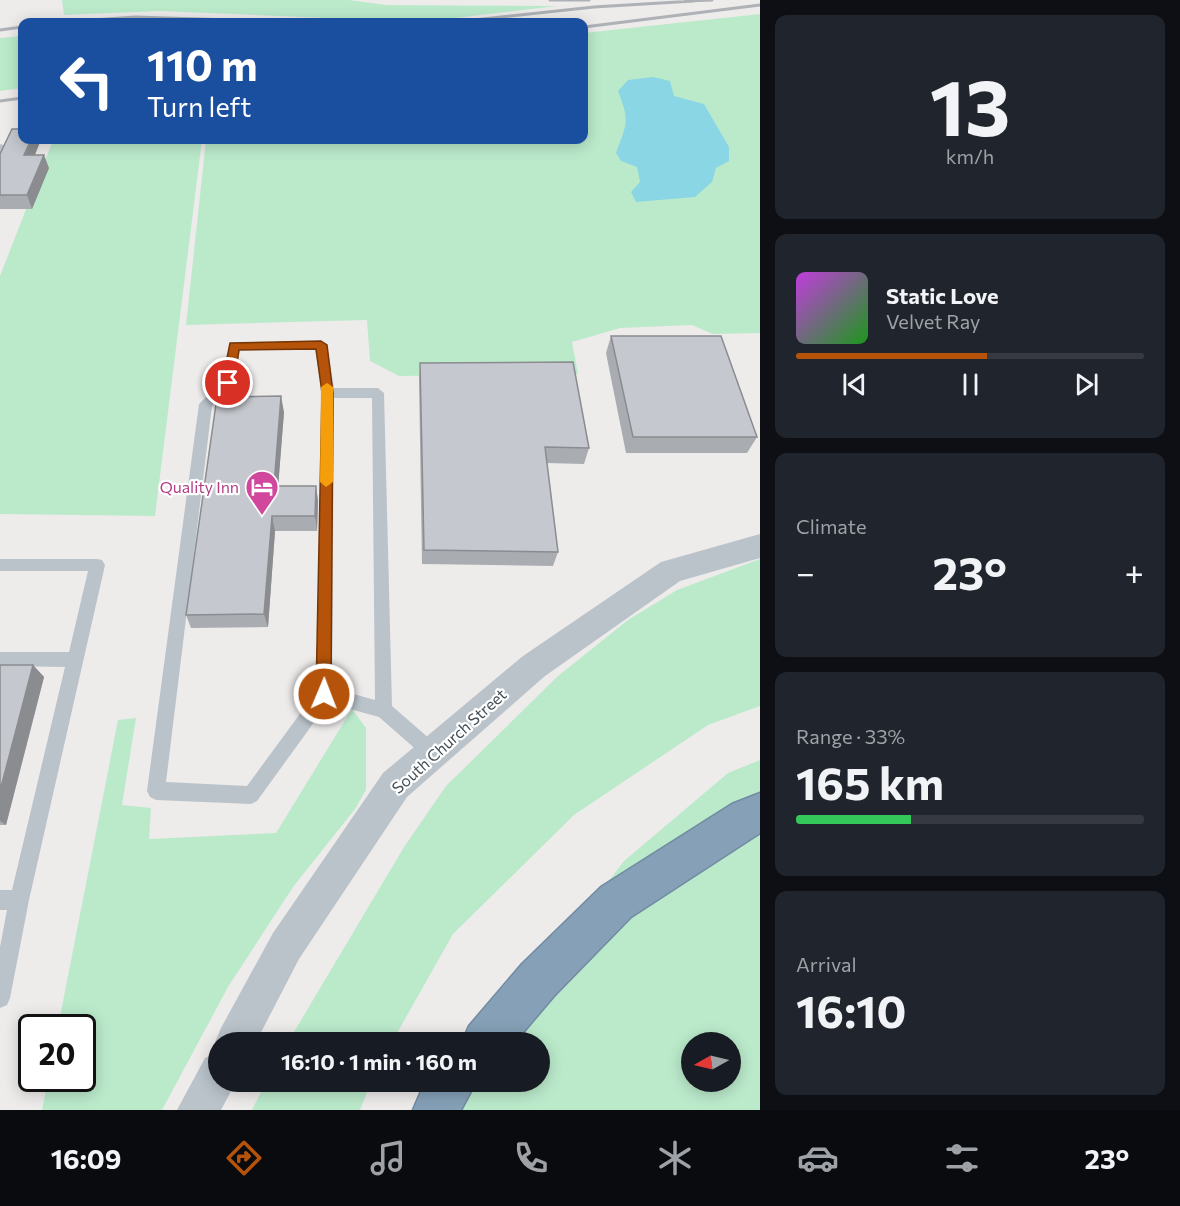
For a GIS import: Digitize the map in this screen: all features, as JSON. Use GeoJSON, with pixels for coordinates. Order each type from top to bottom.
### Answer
{"type":"FeatureCollection","features":[{"type":"Feature","properties":{"kind":"highway"},"geometry":{"type":"LineString","coordinates":[[494,1032],[538,980],[616,902],[746,818],[760,813]]}},
{"type":"Feature","properties":{"kind":"highway"},"geometry":{"type":"LineString","coordinates":[[437,1110],[444,1092]]}},
{"type":"Feature","properties":{"kind":"street","name":"South Church Street"},"geometry":{"type":"LineString","coordinates":[[240,1032],[286,946],[395,785],[534,666],[671,571],[760,546]]}},
{"type":"Feature","properties":{"kind":"street"},"geometry":{"type":"LineString","coordinates":[[198,1110],[208,1092]]}},
{"type":"Feature","properties":{"kind":"lane"},"geometry":{"type":"LineString","coordinates":[[0,147],[5,147],[0,158]]}},
{"type":"Feature","properties":{"kind":"lane"},"geometry":{"type":"LineString","coordinates":[[321,345],[328,393],[324,694],[250,795],[156,791],[206,405],[228,383],[234,346],[321,345]]}},
{"type":"Feature","properties":{"kind":"lane"},"geometry":{"type":"LineString","coordinates":[[328,393],[378,393],[384,710]]}},
{"type":"Feature","properties":{"kind":"lane"},"geometry":{"type":"LineString","coordinates":[[0,565],[97,565],[75,660],[10,900],[0,998]]}},
{"type":"Feature","properties":{"kind":"lane"},"geometry":{"type":"LineString","coordinates":[[0,659],[75,660]]}},
{"type":"Feature","properties":{"kind":"lane"},"geometry":{"type":"LineString","coordinates":[[324,694],[384,710],[433,753]]}},
{"type":"Feature","properties":{"kind":"green space"},"geometry":{"type":"Polygon","coordinates":[[[62,0],[349,0],[387,5],[557,6],[455,18],[326,18],[160,11],[64,15],[62,0]]]}},
{"type":"Feature","properties":{"kind":"green space"},"geometry":{"type":"Polygon","coordinates":[[[760,14],[760,333],[713,334],[692,325],[620,328],[572,342],[578,374],[399,376],[370,361],[367,320],[186,325],[206,144],[588,144],[588,33],[760,14]]]}},
{"type":"Feature","properties":{"kind":"green space"},"geometry":{"type":"Polygon","coordinates":[[[18,36],[18,89],[0,91],[0,38],[18,36]]]}},
{"type":"Feature","properties":{"kind":"green space"},"geometry":{"type":"Polygon","coordinates":[[[51,144],[202,144],[155,516],[0,514],[0,276],[51,144]]]}},
{"type":"Feature","properties":{"kind":"green space"},"geometry":{"type":"Polygon","coordinates":[[[760,559],[760,706],[708,725],[574,815],[453,934],[398,1032],[294,1032],[404,847],[446,786],[558,676],[628,620],[677,590],[760,559]]]}},
{"type":"Feature","properties":{"kind":"green space"},"geometry":{"type":"Polygon","coordinates":[[[352,709],[366,728],[366,790],[355,809],[293,887],[228,987],[162,1110],[42,1110],[45,1092],[96,1092],[96,1014],[61,1014],[118,720],[136,718],[122,805],[151,808],[149,839],[276,833],[352,709]]]}},
{"type":"Feature","properties":{"kind":"green space"},"geometry":{"type":"Polygon","coordinates":[[[760,760],[760,1110],[460,1110],[469,1092],[550,1092],[550,1032],[502,1032],[530,983],[624,861],[728,773],[760,760]]]}},
{"type":"Feature","properties":{"kind":"green space"},"geometry":{"type":"Polygon","coordinates":[[[261,1092],[367,1092],[360,1110],[252,1110],[261,1092]]]}},
{"type":"Feature","properties":{"kind":"water"},"geometry":{"type":"Polygon","coordinates":[[[653,77],[670,81],[674,96],[704,104],[729,147],[729,161],[716,168],[712,182],[695,197],[636,202],[631,192],[640,182],[637,167],[621,161],[616,153],[626,122],[618,91],[628,80],[653,77]]]}},
{"type":"Feature","properties":{"kind":"building"},"geometry":{"type":"Polygon","coordinates":[[[12,129],[18,129],[18,144],[29,144],[24,155],[44,155],[27,195],[0,195],[0,154],[12,129]]]}},
{"type":"Feature","properties":{"kind":"building"},"geometry":{"type":"Polygon","coordinates":[[[611,336],[721,336],[757,437],[633,437],[611,336]]]}},
{"type":"Feature","properties":{"kind":"building"},"geometry":{"type":"Polygon","coordinates":[[[573,362],[589,448],[545,447],[558,552],[424,550],[420,363],[573,362]]]}},
{"type":"Feature","properties":{"kind":"building","name":"Quality Inn"},"geometry":{"type":"Polygon","coordinates":[[[281,396],[274,486],[316,486],[315,516],[272,516],[264,614],[186,615],[217,397],[281,396]]]}},
{"type":"Feature","properties":{"kind":"building"},"geometry":{"type":"Polygon","coordinates":[[[0,665],[33,665],[0,791],[0,665]]]}},
{"type":"Feature","properties":{"kind":"railway"},"geometry":{"type":"LineString","coordinates":[[550,0],[589,0]]}},
{"type":"Feature","properties":{"kind":"railway"},"geometry":{"type":"LineString","coordinates":[[685,1],[712,0]]}},
{"type":"Feature","properties":{"kind":"railway"},"geometry":{"type":"LineString","coordinates":[[492,18],[594,7],[694,1]]}},
{"type":"Feature","properties":{"kind":"railway"},"geometry":{"type":"LineString","coordinates":[[588,26],[760,5]]}},
{"type":"Feature","properties":{"kind":"railway"},"geometry":{"type":"LineString","coordinates":[[121,18],[168,18]]}},
{"type":"Feature","properties":{"kind":"railway"},"geometry":{"type":"LineString","coordinates":[[0,30],[18,28]]}},
{"type":"Feature","properties":{"kind":"railway"},"geometry":{"type":"LineString","coordinates":[[0,101],[18,99]]}},
{"type":"Feature","properties":{"kind":"slow traffic"},"geometry":{"type":"LineString","coordinates":[[326,482],[327,387]]}},
{"type":"Feature","properties":{"kind":"place","name":"Quality Inn"},"geometry":{"type":"Point","coordinates":[262,516]}},
{"type":"Feature","properties":{"kind":"route"},"geometry":{"type":"LineString","coordinates":[[228,383],[234,346],[321,345],[328,393],[324,694]]}}]}
